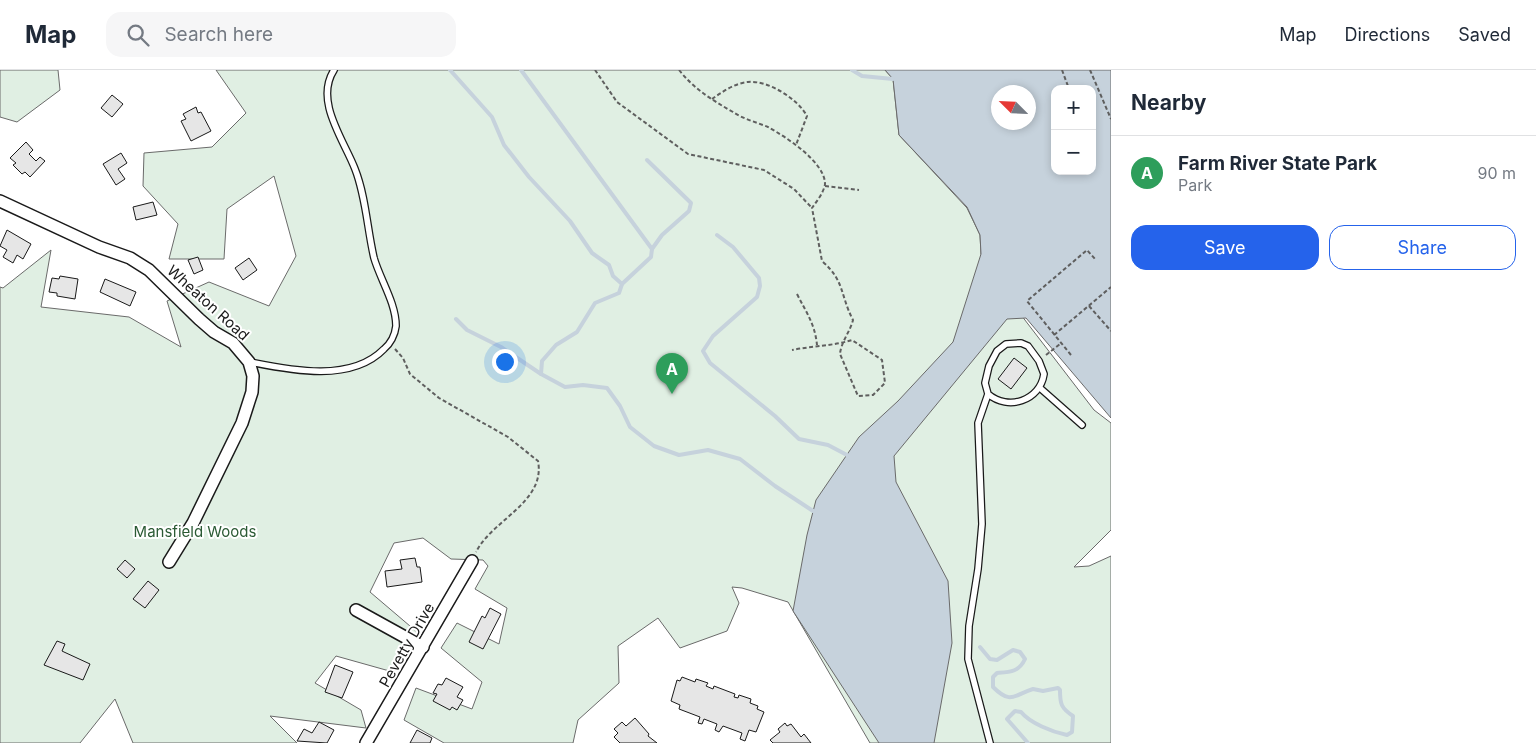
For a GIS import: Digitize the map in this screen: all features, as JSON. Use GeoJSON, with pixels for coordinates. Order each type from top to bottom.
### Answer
{"type":"FeatureCollection","features":[{"type":"Feature","properties":{"kind":"street","name":"Wheaton Road"},"geometry":{"type":"LineString","coordinates":[[0,201],[99,248],[130,258],[149,270],[204,323],[233,343],[248,362],[253,376],[252,392],[242,423],[193,523],[169,562]]}},
{"type":"Feature","properties":{"kind":"street","name":"Pevetty Drive"},"geometry":{"type":"LineString","coordinates":[[366,743],[472,560]]}},
{"type":"Feature","properties":{"kind":"street"},"geometry":{"type":"LineString","coordinates":[[356,610],[423,647]]}},
{"type":"Feature","properties":{"kind":"lane"},"geometry":{"type":"LineString","coordinates":[[248,362],[300,370],[342,368],[376,357],[390,342],[395,330],[395,320],[372,250],[362,188],[328,105],[328,83],[334,70]]}},
{"type":"Feature","properties":{"kind":"lane"},"geometry":{"type":"LineString","coordinates":[[988,394],[994,399],[1003,401],[1018,402],[1031,398],[1040,388],[1044,374],[1033,351],[1021,343],[1011,342],[997,351],[989,366],[985,383],[988,394],[978,423],[982,524],[978,569],[969,626],[968,659],[990,743]]}},
{"type":"Feature","properties":{"kind":"lane"},"geometry":{"type":"LineString","coordinates":[[1040,388],[1082,426]]}},
{"type":"Feature","properties":{"kind":"path"},"geometry":{"type":"LineString","coordinates":[[595,70],[617,102],[688,154],[764,170],[794,189],[812,208],[822,260],[833,269],[840,282],[847,308],[853,320],[850,333],[843,343],[840,354],[853,387],[858,396],[873,395],[885,383],[882,360],[852,340],[843,343],[817,344],[792,350]]}},
{"type":"Feature","properties":{"kind":"path"},"geometry":{"type":"LineString","coordinates":[[679,70],[690,84],[734,114],[769,128],[796,146],[823,172],[825,186],[812,208]]}},
{"type":"Feature","properties":{"kind":"path"},"geometry":{"type":"LineString","coordinates":[[1062,70],[1068,85]]}},
{"type":"Feature","properties":{"kind":"path"},"geometry":{"type":"LineString","coordinates":[[1090,70],[1111,119]]}},
{"type":"Feature","properties":{"kind":"path"},"geometry":{"type":"LineString","coordinates":[[712,98],[729,88],[748,82],[766,84],[804,109],[808,116],[796,146]]}},
{"type":"Feature","properties":{"kind":"path"},"geometry":{"type":"LineString","coordinates":[[825,186],[860,190]]}},
{"type":"Feature","properties":{"kind":"path"},"geometry":{"type":"LineString","coordinates":[[1071,354],[1027,301],[1087,250],[1095,259]]}},
{"type":"Feature","properties":{"kind":"path"},"geometry":{"type":"LineString","coordinates":[[1054,335],[1111,287]]}},
{"type":"Feature","properties":{"kind":"path"},"geometry":{"type":"LineString","coordinates":[[797,294],[811,318],[817,344]]}},
{"type":"Feature","properties":{"kind":"path"},"geometry":{"type":"LineString","coordinates":[[1089,306],[1111,331]]}},
{"type":"Feature","properties":{"kind":"path"},"geometry":{"type":"LineString","coordinates":[[390,342],[403,358],[410,374],[426,388],[439,398],[508,437],[538,461],[540,472],[530,496],[482,539],[472,560]]}},
{"type":"Feature","properties":{"kind":"path"},"geometry":{"type":"LineString","coordinates":[[1051,351],[1061,343]]}},
{"type":"Feature","properties":{"kind":"green space"},"geometry":{"type":"Polygon","coordinates":[[[0,70],[58,70],[60,90],[17,122],[0,117],[0,70]]]}},
{"type":"Feature","properties":{"kind":"green space","name":"Mansfield Woods"},"geometry":{"type":"Polygon","coordinates":[[[216,70],[885,70],[893,79],[899,135],[967,208],[980,235],[981,254],[1018,311],[1094,410],[1111,423],[1111,530],[1074,567],[1089,566],[1111,556],[1111,743],[870,743],[788,602],[742,588],[732,587],[739,603],[727,631],[680,648],[658,618],[618,646],[619,683],[578,720],[573,743],[444,743],[404,720],[416,688],[472,709],[482,682],[441,648],[457,623],[499,644],[507,608],[475,589],[488,566],[483,560],[451,559],[423,538],[394,543],[370,592],[417,632],[393,672],[336,656],[315,683],[361,710],[366,728],[270,716],[297,743],[133,743],[115,699],[80,743],[0,743],[0,287],[3,288],[51,250],[41,307],[129,317],[181,347],[167,301],[209,282],[269,306],[296,256],[274,176],[227,209],[224,259],[169,259],[178,224],[143,186],[144,153],[212,147],[246,113],[216,70]]]}},
{"type":"Feature","properties":{"kind":"shaded area"},"geometry":{"type":"Polygon","coordinates":[[[885,70],[1111,70],[1111,418],[1026,318],[1007,319],[894,456],[896,482],[948,581],[952,643],[934,743],[879,743],[793,611],[807,535],[816,500],[859,437],[898,401],[953,342],[981,254],[980,235],[967,207],[899,135],[893,79],[885,70]]]}},
{"type":"Feature","properties":{"kind":"building"},"geometry":{"type":"Polygon","coordinates":[[[112,95],[123,104],[112,117],[101,108],[112,95]]]}},
{"type":"Feature","properties":{"kind":"building"},"geometry":{"type":"Polygon","coordinates":[[[196,107],[198,113],[201,112],[211,131],[191,141],[181,121],[186,119],[183,114],[196,107]]]}},
{"type":"Feature","properties":{"kind":"building"},"geometry":{"type":"Polygon","coordinates":[[[26,142],[33,150],[29,154],[36,161],[40,157],[45,161],[30,177],[25,172],[22,174],[13,165],[16,163],[10,158],[26,142]]]}},
{"type":"Feature","properties":{"kind":"building"},"geometry":{"type":"Polygon","coordinates":[[[121,153],[127,163],[118,169],[125,179],[116,185],[103,164],[121,153]]]}},
{"type":"Feature","properties":{"kind":"building"},"geometry":{"type":"Polygon","coordinates":[[[153,202],[157,215],[136,220],[133,207],[153,202]]]}},
{"type":"Feature","properties":{"kind":"building"},"geometry":{"type":"Polygon","coordinates":[[[7,230],[31,244],[23,259],[17,255],[13,263],[3,257],[7,250],[0,246],[7,230]]]}},
{"type":"Feature","properties":{"kind":"building"},"geometry":{"type":"Polygon","coordinates":[[[198,257],[203,270],[194,274],[188,260],[198,257]]]}},
{"type":"Feature","properties":{"kind":"building"},"geometry":{"type":"Polygon","coordinates":[[[249,258],[257,270],[243,280],[235,268],[249,258]]]}},
{"type":"Feature","properties":{"kind":"building"},"geometry":{"type":"Polygon","coordinates":[[[60,276],[78,279],[75,299],[57,296],[57,293],[49,292],[52,278],[59,279],[60,276]]]}},
{"type":"Feature","properties":{"kind":"building"},"geometry":{"type":"Polygon","coordinates":[[[105,279],[136,292],[130,306],[100,292],[105,279]]]}},
{"type":"Feature","properties":{"kind":"building"},"geometry":{"type":"Polygon","coordinates":[[[1014,358],[1027,368],[1011,389],[998,379],[1014,358]]]}},
{"type":"Feature","properties":{"kind":"building"},"geometry":{"type":"Polygon","coordinates":[[[415,558],[417,567],[420,567],[422,582],[387,587],[385,571],[402,569],[400,560],[415,558]]]}},
{"type":"Feature","properties":{"kind":"building"},"geometry":{"type":"Polygon","coordinates":[[[125,560],[135,569],[127,578],[117,569],[125,560]]]}},
{"type":"Feature","properties":{"kind":"building"},"geometry":{"type":"Polygon","coordinates":[[[148,581],[159,590],[145,608],[133,599],[148,581]]]}},
{"type":"Feature","properties":{"kind":"building"},"geometry":{"type":"Polygon","coordinates":[[[490,608],[501,614],[483,649],[469,642],[482,616],[485,618],[490,608]]]}},
{"type":"Feature","properties":{"kind":"building"},"geometry":{"type":"Polygon","coordinates":[[[57,641],[65,644],[62,651],[90,664],[83,680],[44,665],[57,641]]]}},
{"type":"Feature","properties":{"kind":"building"},"geometry":{"type":"Polygon","coordinates":[[[335,665],[353,672],[342,698],[325,692],[335,665]]]}},
{"type":"Feature","properties":{"kind":"building"},"geometry":{"type":"Polygon","coordinates":[[[682,677],[695,682],[696,679],[708,683],[706,686],[713,689],[714,686],[735,694],[734,697],[738,698],[739,695],[751,699],[750,703],[758,706],[757,709],[764,712],[756,732],[749,730],[745,741],[740,739],[742,733],[723,726],[719,732],[715,730],[717,724],[704,719],[702,724],[698,723],[700,717],[679,709],[680,705],[671,701],[677,680],[680,681],[682,677]]]}},
{"type":"Feature","properties":{"kind":"building"},"geometry":{"type":"Polygon","coordinates":[[[446,678],[463,687],[457,697],[463,700],[457,710],[452,707],[450,710],[433,701],[437,694],[433,693],[438,684],[442,685],[446,678]]]}},
{"type":"Feature","properties":{"kind":"building"},"geometry":{"type":"Polygon","coordinates":[[[635,718],[649,734],[648,736],[657,743],[620,743],[614,737],[618,733],[614,729],[622,722],[626,726],[635,718]]]}},
{"type":"Feature","properties":{"kind":"building"},"geometry":{"type":"Polygon","coordinates":[[[319,722],[334,730],[327,743],[297,741],[304,729],[312,733],[319,722]]]}},
{"type":"Feature","properties":{"kind":"building"},"geometry":{"type":"Polygon","coordinates":[[[785,723],[787,726],[791,724],[801,737],[804,734],[811,743],[773,743],[770,740],[780,732],[778,729],[785,723]]]}},
{"type":"Feature","properties":{"kind":"building"},"geometry":{"type":"Polygon","coordinates":[[[417,730],[432,738],[430,743],[410,743],[417,730]]]}},
{"type":"Feature","properties":{"kind":"waterway"},"geometry":{"type":"LineString","coordinates":[[450,70],[492,117],[504,145],[529,177],[570,221],[592,253],[609,265],[613,276],[622,284],[619,293],[595,303],[577,332],[556,345],[542,361],[541,374],[565,387],[583,385],[607,388],[620,406],[630,427],[654,446],[679,455],[708,450],[740,459],[775,486],[813,511]]}},
{"type":"Feature","properties":{"kind":"waterway"},"geometry":{"type":"LineString","coordinates":[[521,70],[652,249],[651,257],[622,284]]}},
{"type":"Feature","properties":{"kind":"waterway"},"geometry":{"type":"LineString","coordinates":[[852,70],[862,76],[893,79]]}},
{"type":"Feature","properties":{"kind":"waterway"},"geometry":{"type":"LineString","coordinates":[[647,160],[691,203],[689,211],[662,235],[652,249]]}},
{"type":"Feature","properties":{"kind":"waterway"},"geometry":{"type":"LineString","coordinates":[[717,235],[733,247],[759,278],[760,286],[757,297],[713,336],[703,351],[710,363],[775,416],[799,439],[828,445],[847,455]]}},
{"type":"Feature","properties":{"kind":"waterway"},"geometry":{"type":"LineString","coordinates":[[456,319],[467,330],[501,347],[541,374]]}},
{"type":"Feature","properties":{"kind":"waterway"},"geometry":{"type":"LineString","coordinates":[[980,647],[990,659],[997,660],[1013,650],[1020,652],[1025,659],[1017,669],[1010,672],[997,673],[993,677],[993,687],[1004,696],[1013,697],[1033,689],[1043,691],[1058,688],[1060,690],[1062,705],[1073,716],[1072,732],[1067,735],[1055,732],[1030,720],[1021,712],[1015,711],[1007,719],[1028,743]]}},
{"type":"Feature","properties":{"kind":"place","name":"Farm River State Park"},"geometry":{"type":"Point","coordinates":[672,394]}}]}
